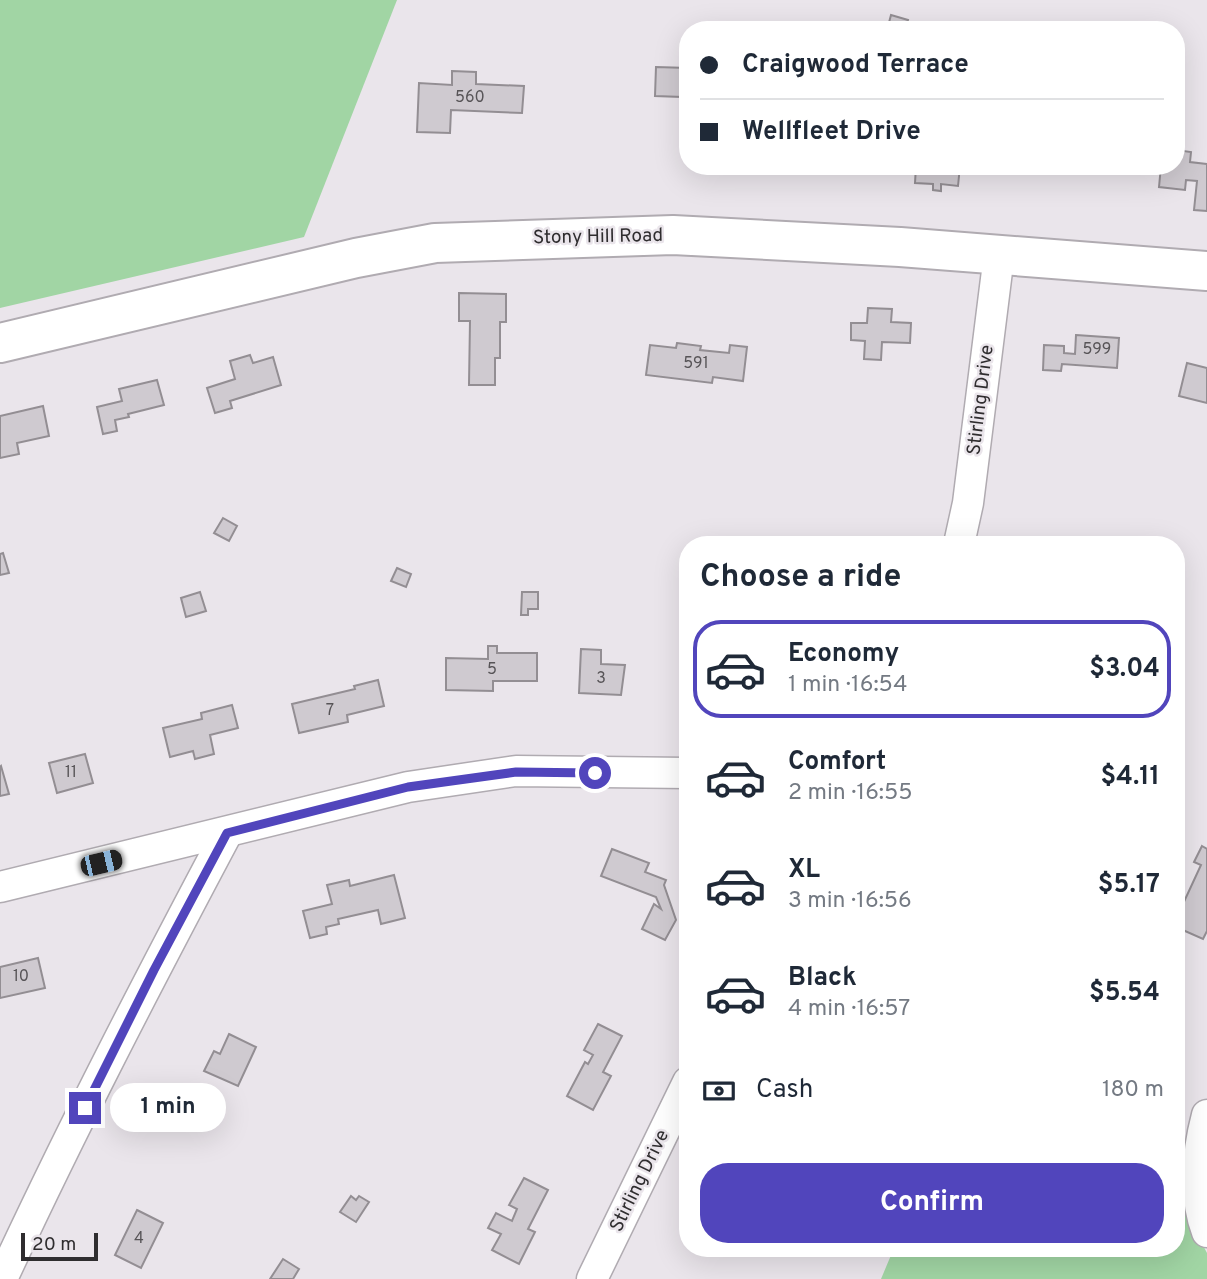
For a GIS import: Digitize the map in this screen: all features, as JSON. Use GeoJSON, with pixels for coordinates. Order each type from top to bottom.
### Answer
{"type":"FeatureCollection","features":[{"type":"Feature","properties":{"kind":"main road","name":"Stony Hill Road"},"geometry":{"type":"LineString","coordinates":[[0,343],[356,258],[435,243],[673,235],[1207,271]]}},
{"type":"Feature","properties":{"kind":"street","name":"Stirling Drive"},"geometry":{"type":"LineString","coordinates":[[961,536],[968,502],[999,255]]}},
{"type":"Feature","properties":{"kind":"street"},"geometry":{"type":"LineString","coordinates":[[0,887],[408,787],[516,772],[679,773]]}},
{"type":"Feature","properties":{"kind":"street"},"geometry":{"type":"LineString","coordinates":[[2,1279],[148,982],[227,833]]}},
{"type":"Feature","properties":{"kind":"street","name":"Stirling Drive"},"geometry":{"type":"LineString","coordinates":[[592,1279],[679,1100]]}},
{"type":"Feature","properties":{"kind":"street"},"geometry":{"type":"LineString","coordinates":[[1207,1115],[1201,1136],[1198,1181],[1207,1232]]}},
{"type":"Feature","properties":{"kind":"green space"},"geometry":{"type":"Polygon","coordinates":[[[0,0],[397,0],[304,237],[0,308],[0,0]]]}},
{"type":"Feature","properties":{"kind":"green space"},"geometry":{"type":"Polygon","coordinates":[[[1185,1195],[1197,1234],[1207,1253],[1207,1279],[881,1279],[890,1257],[1185,1257],[1185,1195]]]}},
{"type":"Feature","properties":{"kind":"building"},"geometry":{"type":"Polygon","coordinates":[[[891,15],[908,20],[908,21],[889,21],[891,15]]]}},
{"type":"Feature","properties":{"kind":"building"},"geometry":{"type":"Polygon","coordinates":[[[656,67],[679,68],[679,97],[655,96],[656,67]]]}},
{"type":"Feature","properties":{"kind":"building"},"geometry":{"type":"Polygon","coordinates":[[[452,71],[476,72],[476,84],[524,86],[522,113],[451,110],[450,133],[417,132],[419,83],[452,85],[452,71]]]}},
{"type":"Feature","properties":{"kind":"building"},"geometry":{"type":"Polygon","coordinates":[[[1185,151],[1191,152],[1190,162],[1207,164],[1207,211],[1194,210],[1197,181],[1186,180],[1185,190],[1159,187],[1160,175],[1185,175],[1185,151]]]}},
{"type":"Feature","properties":{"kind":"building"},"geometry":{"type":"Polygon","coordinates":[[[915,175],[959,175],[958,186],[941,184],[941,191],[933,190],[933,184],[915,183],[915,175]]]}},
{"type":"Feature","properties":{"kind":"building"},"geometry":{"type":"Polygon","coordinates":[[[459,293],[506,294],[506,322],[500,322],[500,358],[495,358],[495,385],[469,385],[470,321],[459,321],[459,293]]]}},
{"type":"Feature","properties":{"kind":"building"},"geometry":{"type":"Polygon","coordinates":[[[868,308],[892,309],[891,322],[911,323],[910,343],[882,342],[881,360],[864,359],[865,341],[851,340],[851,323],[867,323],[868,308]]]}},
{"type":"Feature","properties":{"kind":"building"},"geometry":{"type":"Polygon","coordinates":[[[1076,335],[1119,338],[1117,368],[1062,364],[1061,371],[1043,370],[1044,345],[1064,346],[1064,353],[1075,354],[1076,335]]]}},
{"type":"Feature","properties":{"kind":"building"},"geometry":{"type":"Polygon","coordinates":[[[677,343],[701,346],[700,350],[729,353],[730,345],[747,347],[743,381],[713,377],[712,383],[646,375],[650,345],[676,348],[677,343]]]}},
{"type":"Feature","properties":{"kind":"building"},"geometry":{"type":"Polygon","coordinates":[[[250,355],[253,363],[273,357],[281,385],[230,401],[232,408],[215,413],[207,388],[235,379],[230,361],[250,355]]]}},
{"type":"Feature","properties":{"kind":"building"},"geometry":{"type":"Polygon","coordinates":[[[1187,363],[1207,368],[1207,403],[1179,396],[1187,363]]]}},
{"type":"Feature","properties":{"kind":"building"},"geometry":{"type":"Polygon","coordinates":[[[157,380],[164,405],[115,420],[117,431],[103,434],[97,407],[122,401],[119,389],[157,380]]]}},
{"type":"Feature","properties":{"kind":"building"},"geometry":{"type":"Polygon","coordinates":[[[43,406],[49,436],[17,443],[19,454],[0,458],[0,416],[43,406]]]}},
{"type":"Feature","properties":{"kind":"building"},"geometry":{"type":"Polygon","coordinates":[[[223,518],[237,526],[229,541],[214,533],[223,518]]]}},
{"type":"Feature","properties":{"kind":"building"},"geometry":{"type":"Polygon","coordinates":[[[3,553],[9,573],[0,575],[0,554],[3,553]]]}},
{"type":"Feature","properties":{"kind":"building"},"geometry":{"type":"Polygon","coordinates":[[[397,568],[411,574],[406,587],[391,581],[397,568]]]}},
{"type":"Feature","properties":{"kind":"building"},"geometry":{"type":"Polygon","coordinates":[[[200,592],[206,611],[186,617],[181,598],[200,592]]]}},
{"type":"Feature","properties":{"kind":"building"},"geometry":{"type":"Polygon","coordinates":[[[522,592],[538,592],[538,609],[528,609],[528,615],[521,615],[522,592]]]}},
{"type":"Feature","properties":{"kind":"building"},"geometry":{"type":"Polygon","coordinates":[[[488,646],[497,646],[497,653],[537,653],[537,681],[493,681],[493,691],[446,690],[446,658],[488,659],[488,646]]]}},
{"type":"Feature","properties":{"kind":"building"},"geometry":{"type":"Polygon","coordinates":[[[581,649],[601,650],[601,664],[625,665],[621,695],[579,693],[581,649]]]}},
{"type":"Feature","properties":{"kind":"building"},"geometry":{"type":"Polygon","coordinates":[[[378,680],[384,706],[347,715],[348,722],[299,733],[292,704],[355,689],[354,686],[378,680]]]}},
{"type":"Feature","properties":{"kind":"building"},"geometry":{"type":"Polygon","coordinates":[[[232,705],[238,728],[210,735],[214,754],[195,759],[193,751],[170,757],[163,728],[202,719],[201,713],[232,705]]]}},
{"type":"Feature","properties":{"kind":"building"},"geometry":{"type":"Polygon","coordinates":[[[85,754],[93,783],[57,793],[49,763],[85,754]]]}},
{"type":"Feature","properties":{"kind":"building"},"geometry":{"type":"Polygon","coordinates":[[[0,767],[9,794],[0,796],[0,767]]]}},
{"type":"Feature","properties":{"kind":"building"},"geometry":{"type":"Polygon","coordinates":[[[1202,846],[1207,849],[1207,931],[1203,939],[1185,931],[1185,900],[1201,865],[1194,862],[1202,846]]]}},
{"type":"Feature","properties":{"kind":"building"},"geometry":{"type":"Polygon","coordinates":[[[612,849],[649,863],[645,872],[666,880],[664,885],[676,920],[665,940],[642,929],[654,904],[661,909],[656,897],[601,876],[612,849]]]}},
{"type":"Feature","properties":{"kind":"building"},"geometry":{"type":"Polygon","coordinates":[[[394,875],[405,918],[381,924],[378,910],[338,919],[339,924],[326,927],[327,934],[310,938],[303,911],[332,904],[327,885],[349,880],[350,886],[394,875]]]}},
{"type":"Feature","properties":{"kind":"building"},"geometry":{"type":"Polygon","coordinates":[[[38,958],[45,988],[0,998],[0,967],[38,958]]]}},
{"type":"Feature","properties":{"kind":"building"},"geometry":{"type":"Polygon","coordinates":[[[598,1024],[622,1036],[603,1072],[611,1076],[593,1110],[567,1096],[585,1062],[588,1064],[593,1055],[584,1050],[598,1024]]]}},
{"type":"Feature","properties":{"kind":"building"},"geometry":{"type":"Polygon","coordinates":[[[229,1034],[256,1047],[238,1086],[204,1071],[214,1051],[220,1054],[229,1034]]]}},
{"type":"Feature","properties":{"kind":"building"},"geometry":{"type":"Polygon","coordinates":[[[524,1178],[548,1190],[528,1229],[535,1232],[519,1264],[492,1250],[501,1234],[488,1228],[496,1213],[512,1221],[517,1209],[509,1205],[524,1178]]]}},
{"type":"Feature","properties":{"kind":"building"},"geometry":{"type":"Polygon","coordinates":[[[351,1196],[356,1200],[359,1196],[369,1202],[356,1222],[340,1212],[351,1196]]]}},
{"type":"Feature","properties":{"kind":"building"},"geometry":{"type":"Polygon","coordinates":[[[137,1210],[163,1223],[141,1268],[115,1255],[137,1210]]]}},
{"type":"Feature","properties":{"kind":"building"},"geometry":{"type":"Polygon","coordinates":[[[283,1259],[299,1269],[293,1279],[270,1279],[283,1259]]]}},
{"type":"Feature","properties":{"kind":"route"},"geometry":{"type":"LineString","coordinates":[[85,1108],[227,833],[408,787],[516,772],[595,773]]}}]}
